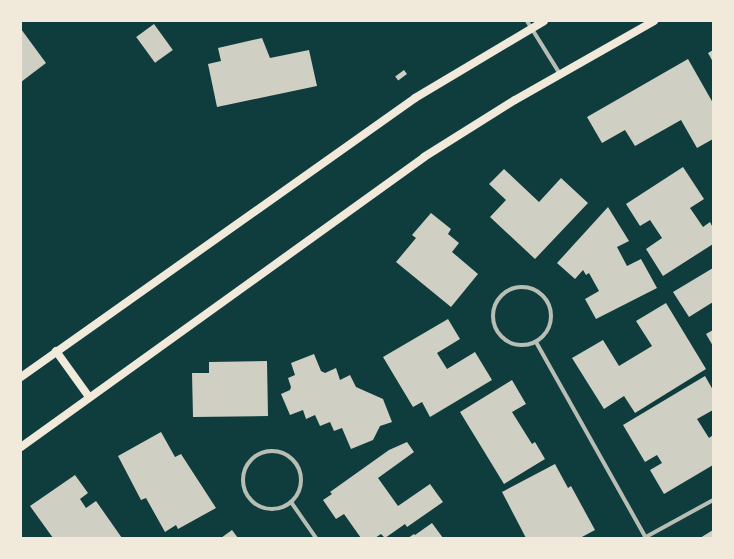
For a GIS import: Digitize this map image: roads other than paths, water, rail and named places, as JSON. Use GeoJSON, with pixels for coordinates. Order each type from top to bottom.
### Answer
{"type":"FeatureCollection","features":[{"type":"Feature","properties":{"kind":"main road"},"geometry":{"type":"LineString","coordinates":[[21,377],[410,102],[530,25],[544,21]]}},
{"type":"Feature","properties":{"kind":"main road"},"geometry":{"type":"LineString","coordinates":[[21,447],[418,161],[560,74],[654,21]]}},
{"type":"Feature","properties":{"kind":"main road"},"geometry":{"type":"LineString","coordinates":[[56,351],[89,397]]}},
{"type":"Feature","properties":{"kind":"street"},"geometry":{"type":"LineString","coordinates":[[530,25],[560,74]]}},
{"type":"Feature","properties":{"kind":"street"},"geometry":{"type":"LineString","coordinates":[[524,287],[541,294],[547,302],[550,310],[549,328],[536,342],[517,345],[508,342],[498,331],[493,317],[494,307],[506,292],[524,287]]}},
{"type":"Feature","properties":{"kind":"street"},"geometry":{"type":"LineString","coordinates":[[536,342],[645,538],[713,500]]}},
{"type":"Feature","properties":{"kind":"street"},"geometry":{"type":"LineString","coordinates":[[268,451],[286,455],[293,461],[298,468],[300,482],[297,495],[291,502],[273,509],[254,504],[247,496],[242,477],[251,460],[268,451]]}},
{"type":"Feature","properties":{"kind":"street"},"geometry":{"type":"LineString","coordinates":[[291,502],[316,538]]}}]}
